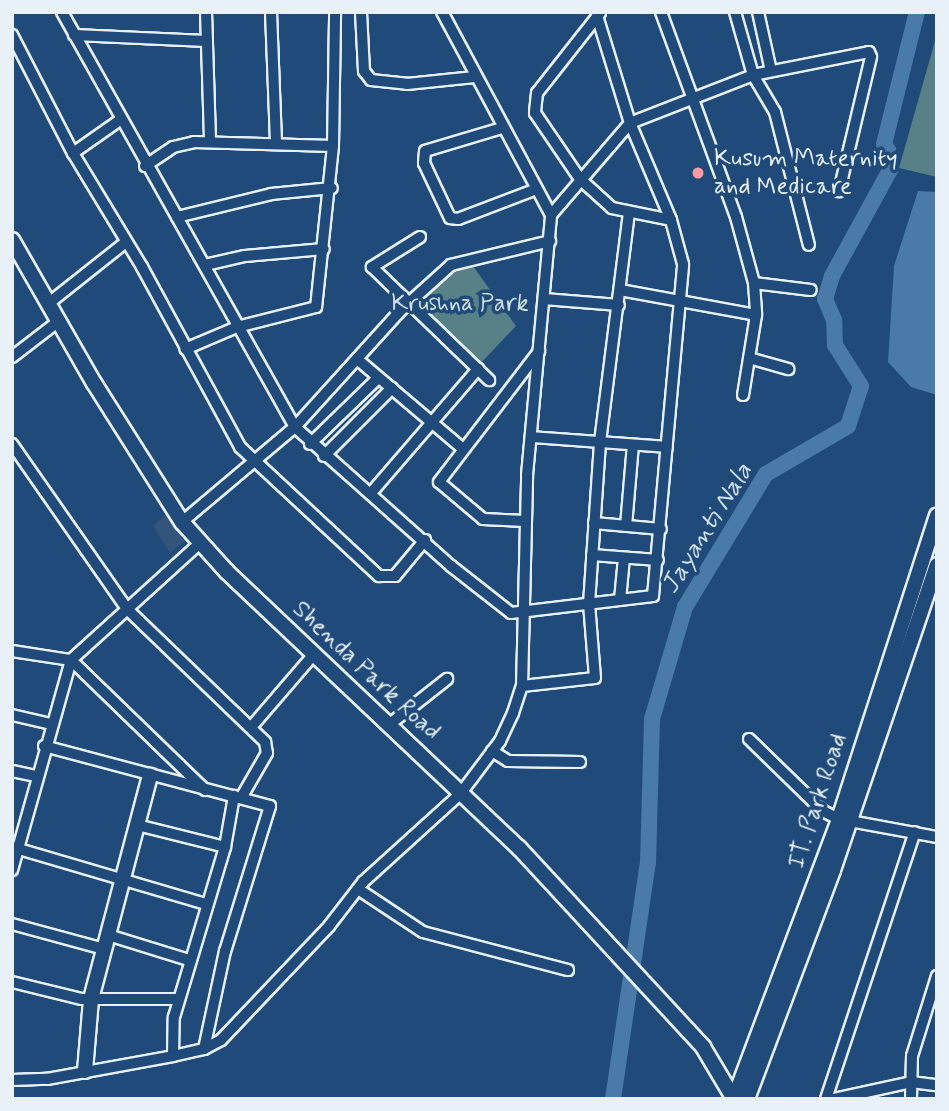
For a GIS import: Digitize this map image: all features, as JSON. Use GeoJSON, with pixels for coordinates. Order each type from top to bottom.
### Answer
{"type":"FeatureCollection","features":[{"type":"Feature","properties":{"kind":"main road","name":"Shenda Park Road"},"geometry":{"type":"LineString","coordinates":[[12,240],[182,522],[200,543],[461,793],[627,962],[703,1047],[734,1099]]}},
{"type":"Feature","properties":{"kind":"main road","name":"IT. Park Road"},"geometry":{"type":"LineString","coordinates":[[734,1099],[844,819],[937,515]]}},
{"type":"Feature","properties":{"kind":"main road","name":"IT. Park Road"},"geometry":{"type":"LineString","coordinates":[[747,1099],[844,819],[937,565]]}},
{"type":"Feature","properties":{"kind":"main road"},"geometry":{"type":"LineString","coordinates":[[85,1071],[91,999],[150,776]]}},
{"type":"Feature","properties":{"kind":"street"},"geometry":{"type":"LineString","coordinates":[[62,12],[145,166],[205,265],[237,327],[295,427],[310,444],[371,493],[502,609],[521,613],[653,596],[658,560],[682,264],[671,220],[630,123],[599,14]]}},
{"type":"Feature","properties":{"kind":"street"},"geometry":{"type":"LineString","coordinates":[[206,12],[211,140]]}},
{"type":"Feature","properties":{"kind":"street"},"geometry":{"type":"LineString","coordinates":[[271,12],[276,144]]}},
{"type":"Feature","properties":{"kind":"street"},"geometry":{"type":"LineString","coordinates":[[185,349],[237,327],[316,307],[332,188],[335,12]]}},
{"type":"Feature","properties":{"kind":"street"},"geometry":{"type":"LineString","coordinates":[[361,12],[364,71],[371,80],[407,84],[475,77]]}},
{"type":"Feature","properties":{"kind":"street"},"geometry":{"type":"LineString","coordinates":[[442,12],[534,190],[551,215]]}},
{"type":"Feature","properties":{"kind":"street"},"geometry":{"type":"LineString","coordinates":[[661,12],[736,217],[754,282],[755,315],[743,395]]}},
{"type":"Feature","properties":{"kind":"street"},"geometry":{"type":"LineString","coordinates":[[735,12],[753,75],[775,112],[808,245]]}},
{"type":"Feature","properties":{"kind":"street"},"geometry":{"type":"LineString","coordinates":[[758,12],[771,71]]}},
{"type":"Feature","properties":{"kind":"street"},"geometry":{"type":"LineString","coordinates":[[599,14],[533,102],[553,143],[580,178],[612,208],[671,220]]}},
{"type":"Feature","properties":{"kind":"street"},"geometry":{"type":"LineString","coordinates":[[12,35],[73,153],[126,242],[230,431],[253,460],[379,576],[395,576],[425,540]]}},
{"type":"Feature","properties":{"kind":"street"},"geometry":{"type":"LineString","coordinates":[[74,35],[207,41]]}},
{"type":"Feature","properties":{"kind":"street"},"geometry":{"type":"LineString","coordinates":[[12,1080],[173,1056],[204,1049],[221,1040],[358,889],[461,793],[492,751],[522,686],[524,521],[551,215],[580,178],[630,123],[690,96],[753,75],[860,51],[871,57],[839,191]]}},
{"type":"Feature","properties":{"kind":"street"},"geometry":{"type":"LineString","coordinates":[[73,153],[120,120]]}},
{"type":"Feature","properties":{"kind":"street"},"geometry":{"type":"LineString","coordinates":[[502,128],[425,151],[424,163],[450,218],[458,219],[534,190]]}},
{"type":"Feature","properties":{"kind":"street"},"geometry":{"type":"LineString","coordinates":[[145,166],[173,147],[211,140],[333,146]]}},
{"type":"Feature","properties":{"kind":"street"},"geometry":{"type":"LineString","coordinates":[[177,217],[271,194],[332,188]]}},
{"type":"Feature","properties":{"kind":"street"},"geometry":{"type":"LineString","coordinates":[[522,686],[595,678],[589,604],[594,523],[600,442],[629,213]]}},
{"type":"Feature","properties":{"kind":"street"},"geometry":{"type":"LineString","coordinates":[[421,237],[372,267],[489,380]]}},
{"type":"Feature","properties":{"kind":"street"},"geometry":{"type":"LineString","coordinates":[[182,522],[295,427],[408,303],[451,265],[550,240]]}},
{"type":"Feature","properties":{"kind":"street"},"geometry":{"type":"LineString","coordinates":[[48,303],[126,242]]}},
{"type":"Feature","properties":{"kind":"street"},"geometry":{"type":"LineString","coordinates":[[205,265],[245,256],[324,249]]}},
{"type":"Feature","properties":{"kind":"street"},"geometry":{"type":"LineString","coordinates":[[754,282],[811,290]]}},
{"type":"Feature","properties":{"kind":"street"},"geometry":{"type":"LineString","coordinates":[[620,290],[755,315]]}},
{"type":"Feature","properties":{"kind":"street"},"geometry":{"type":"LineString","coordinates":[[544,299],[619,305]]}},
{"type":"Feature","properties":{"kind":"street"},"geometry":{"type":"LineString","coordinates":[[12,357],[59,321]]}},
{"type":"Feature","properties":{"kind":"street"},"geometry":{"type":"LineString","coordinates":[[524,521],[483,519],[443,489],[442,473],[539,351]]}},
{"type":"Feature","properties":{"kind":"street"},"geometry":{"type":"LineString","coordinates":[[749,358],[788,369]]}},
{"type":"Feature","properties":{"kind":"street"},"geometry":{"type":"LineString","coordinates":[[358,359],[462,448]]}},
{"type":"Feature","properties":{"kind":"street"},"geometry":{"type":"LineString","coordinates":[[371,493],[478,369]]}},
{"type":"Feature","properties":{"kind":"street"},"geometry":{"type":"LineString","coordinates":[[310,444],[378,378]]}},
{"type":"Feature","properties":{"kind":"street"},"geometry":{"type":"LineString","coordinates":[[324,456],[392,388]]}},
{"type":"Feature","properties":{"kind":"street"},"geometry":{"type":"LineString","coordinates":[[531,437],[667,447]]}},
{"type":"Feature","properties":{"kind":"street"},"geometry":{"type":"LineString","coordinates":[[12,444],[127,609],[253,725],[265,742],[267,753],[238,797],[189,960],[178,999],[173,1056]]}},
{"type":"Feature","properties":{"kind":"street"},"geometry":{"type":"LineString","coordinates":[[626,526],[634,445]]}},
{"type":"Feature","properties":{"kind":"street"},"geometry":{"type":"LineString","coordinates":[[594,523],[661,529]]}},
{"type":"Feature","properties":{"kind":"street"},"geometry":{"type":"LineString","coordinates":[[12,870],[15,848],[71,660],[200,543]]}},
{"type":"Feature","properties":{"kind":"street"},"geometry":{"type":"LineString","coordinates":[[592,555],[658,560]]}},
{"type":"Feature","properties":{"kind":"street"},"geometry":{"type":"LineString","coordinates":[[620,600],[624,558]]}},
{"type":"Feature","properties":{"kind":"street"},"geometry":{"type":"LineString","coordinates":[[12,651],[71,660],[206,790]]}},
{"type":"Feature","properties":{"kind":"street"},"geometry":{"type":"LineString","coordinates":[[253,725],[315,653]]}},
{"type":"Feature","properties":{"kind":"street"},"geometry":{"type":"LineString","coordinates":[[390,724],[447,678]]}},
{"type":"Feature","properties":{"kind":"street"},"geometry":{"type":"LineString","coordinates":[[12,715],[51,724]]}},
{"type":"Feature","properties":{"kind":"street"},"geometry":{"type":"LineString","coordinates":[[749,739],[815,806],[844,819],[937,837]]}},
{"type":"Feature","properties":{"kind":"street"},"geometry":{"type":"LineString","coordinates":[[44,746],[270,806],[225,951],[204,1049]]}},
{"type":"Feature","properties":{"kind":"street"},"geometry":{"type":"LineString","coordinates":[[492,751],[508,761],[580,762]]}},
{"type":"Feature","properties":{"kind":"street"},"geometry":{"type":"LineString","coordinates":[[12,771],[36,776]]}},
{"type":"Feature","properties":{"kind":"street"},"geometry":{"type":"LineString","coordinates":[[137,825],[225,847]]}},
{"type":"Feature","properties":{"kind":"street"},"geometry":{"type":"LineString","coordinates":[[825,1099],[915,832]]}},
{"type":"Feature","properties":{"kind":"street"},"geometry":{"type":"LineString","coordinates":[[15,848],[206,904]]}},
{"type":"Feature","properties":{"kind":"street"},"geometry":{"type":"LineString","coordinates":[[358,889],[423,932],[568,970]]}},
{"type":"Feature","properties":{"kind":"street"},"geometry":{"type":"LineString","coordinates":[[12,924],[189,960]]}},
{"type":"Feature","properties":{"kind":"street"},"geometry":{"type":"LineString","coordinates":[[911,1099],[915,1043],[937,976]]}},
{"type":"Feature","properties":{"kind":"street"},"geometry":{"type":"LineString","coordinates":[[12,982],[91,999],[178,999]]}},
{"type":"Feature","properties":{"kind":"street"},"geometry":{"type":"LineString","coordinates":[[834,1099],[911,1082],[937,1085]]}},
{"type":"Feature","properties":{"kind":"shaded area"},"geometry":{"type":"Polygon","coordinates":[[[918,191],[937,192],[937,395],[911,387],[888,362],[894,266],[918,191]]]}},
{"type":"Feature","properties":{"kind":"shaded area"},"geometry":{"type":"Polygon","coordinates":[[[166,514],[186,540],[170,553],[153,526],[166,514]]]}},
{"type":"Feature","properties":{"kind":"green space"},"geometry":{"type":"Polygon","coordinates":[[[937,34],[937,177],[899,168],[937,34]]]}},
{"type":"Feature","properties":{"kind":"green space","name":"Krushna Park"},"geometry":{"type":"Polygon","coordinates":[[[468,259],[516,326],[480,364],[412,306],[451,265],[468,259]]]}},
{"type":"Feature","properties":{"kind":"waterway","name":"Jayanti Nala"},"geometry":{"type":"LineString","coordinates":[[613,1099],[648,863],[652,719],[685,607],[766,474],[848,426],[861,386],[835,345],[834,320],[825,299],[832,276],[890,170],[891,155],[884,144],[917,12]]}},
{"type":"Feature","properties":{"kind":"place","name":"Kusum Maternity and Medicare"},"geometry":{"type":"Point","coordinates":[698,173]}}]}
